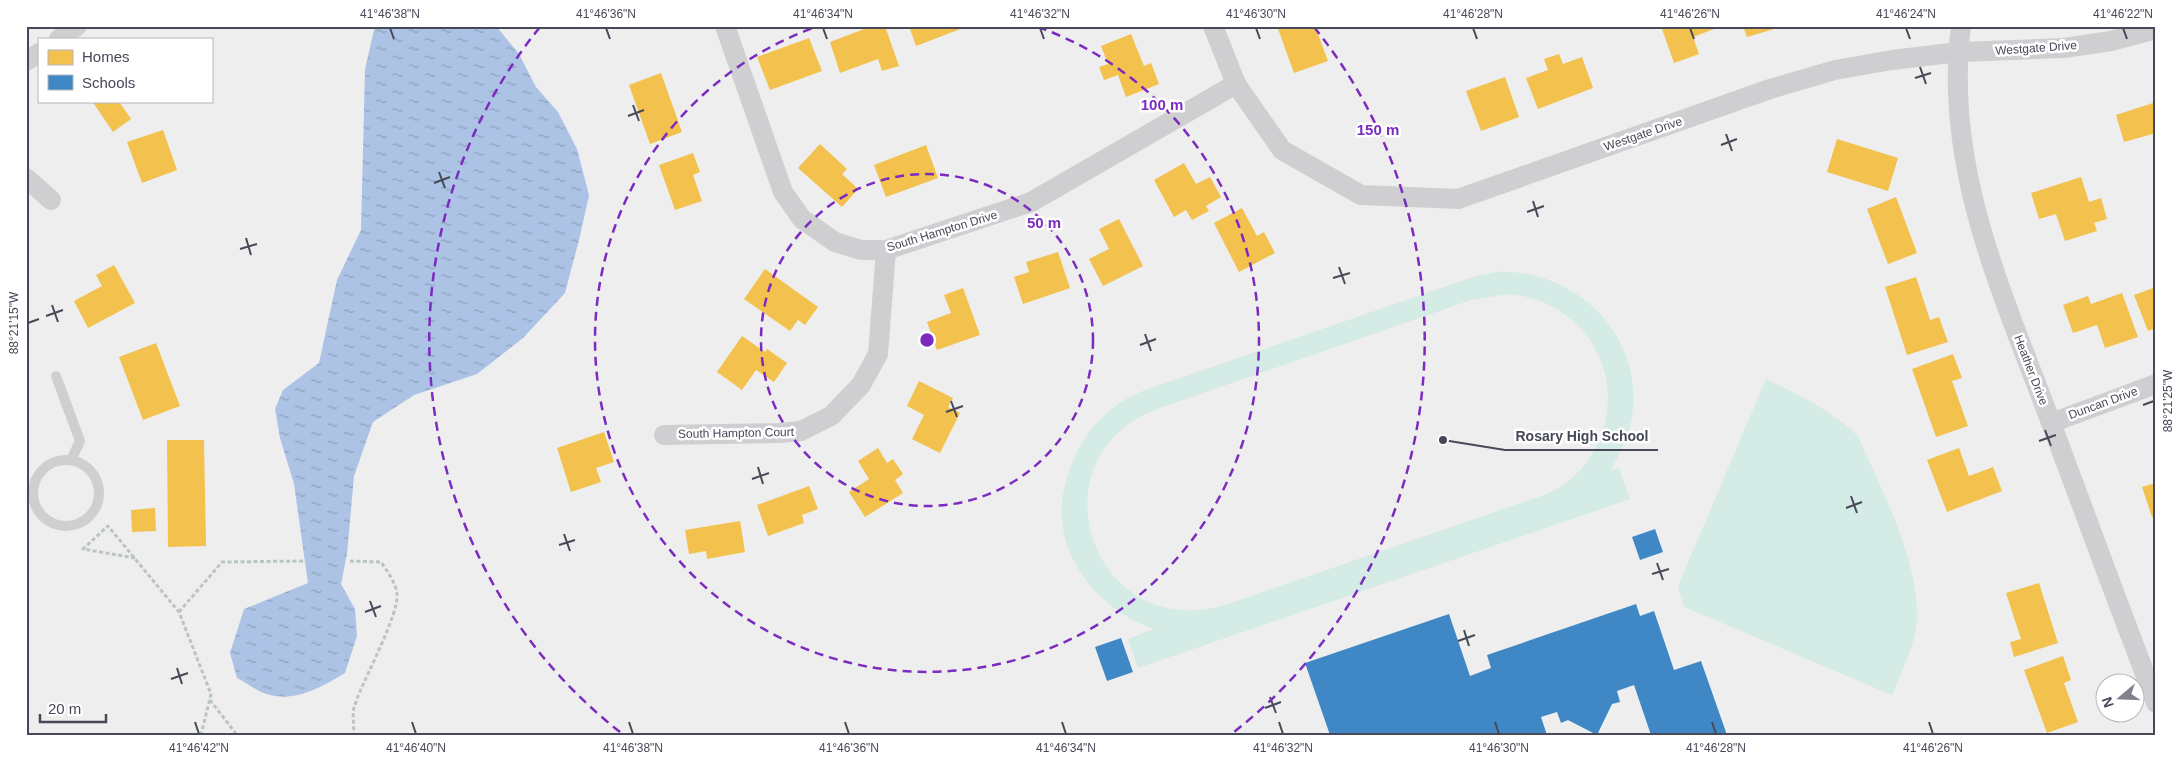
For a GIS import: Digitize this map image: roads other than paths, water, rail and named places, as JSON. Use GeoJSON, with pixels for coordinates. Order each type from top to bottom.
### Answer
{"type":"FeatureCollection","features":[{"type":"Feature","properties":{"kind":"street","name":"South Hampton Drive"},"geometry":{"type":"LineString","coordinates":[[725,26],[782,192],[802,219],[835,242],[861,250],[886,250],[1031,202],[1236,84]]}},
{"type":"Feature","properties":{"kind":"street","name":"Westgate Drive"},"geometry":{"type":"LineString","coordinates":[[1213,26],[1236,84],[1282,150],[1361,194],[1458,200],[1770,89],[1834,70],[1892,60],[1959,52],[2064,48],[2111,41],[2156,29]]}},
{"type":"Feature","properties":{"kind":"street","name":"Heather Drive"},"geometry":{"type":"LineString","coordinates":[[1962,26],[1958,93],[1960,137],[1969,186],[1995,274],[2156,703]]}},
{"type":"Feature","properties":{"kind":"street"},"geometry":{"type":"LineString","coordinates":[[26,61],[38,54]]}},
{"type":"Feature","properties":{"kind":"street"},"geometry":{"type":"LineString","coordinates":[[26,178],[50,200]]}},
{"type":"Feature","properties":{"kind":"street","name":"South Hampton Court"},"geometry":{"type":"LineString","coordinates":[[664,434],[780,434],[801,431],[831,416],[862,385],[878,354],[886,250]]}},
{"type":"Feature","properties":{"kind":"street","name":"Duncan Drive"},"geometry":{"type":"LineString","coordinates":[[2051,423],[2156,384]]}},
{"type":"Feature","properties":{"kind":"lane"},"geometry":{"type":"LineString","coordinates":[[56,376],[80,441],[71,460]]}},
{"type":"Feature","properties":{"kind":"lane"},"geometry":{"type":"LineString","coordinates":[[71,460],[81,463],[96,478],[99,489],[98,500],[94,511],[76,525],[64,526],[53,524],[37,508],[33,499],[33,488],[36,478],[42,469],[50,463],[71,460]]}},
{"type":"Feature","properties":{"kind":"lane"},"geometry":{"type":"LineString","coordinates":[[26,512],[37,508]]}},
{"type":"Feature","properties":{"kind":"water"},"geometry":{"type":"Polygon","coordinates":[[[375,26],[496,26],[519,54],[536,87],[558,112],[577,149],[589,195],[565,293],[523,338],[477,374],[414,395],[373,422],[354,476],[347,554],[341,584],[355,609],[357,636],[345,673],[305,693],[283,697],[272,696],[237,678],[230,653],[244,609],[308,583],[294,484],[280,438],[275,409],[283,390],[319,363],[337,280],[361,230],[365,69],[375,26]]]}},
{"type":"Feature","properties":{"kind":"place","name":"Rosary High School"},"geometry":{"type":"Point","coordinates":[1443,440]}}]}
